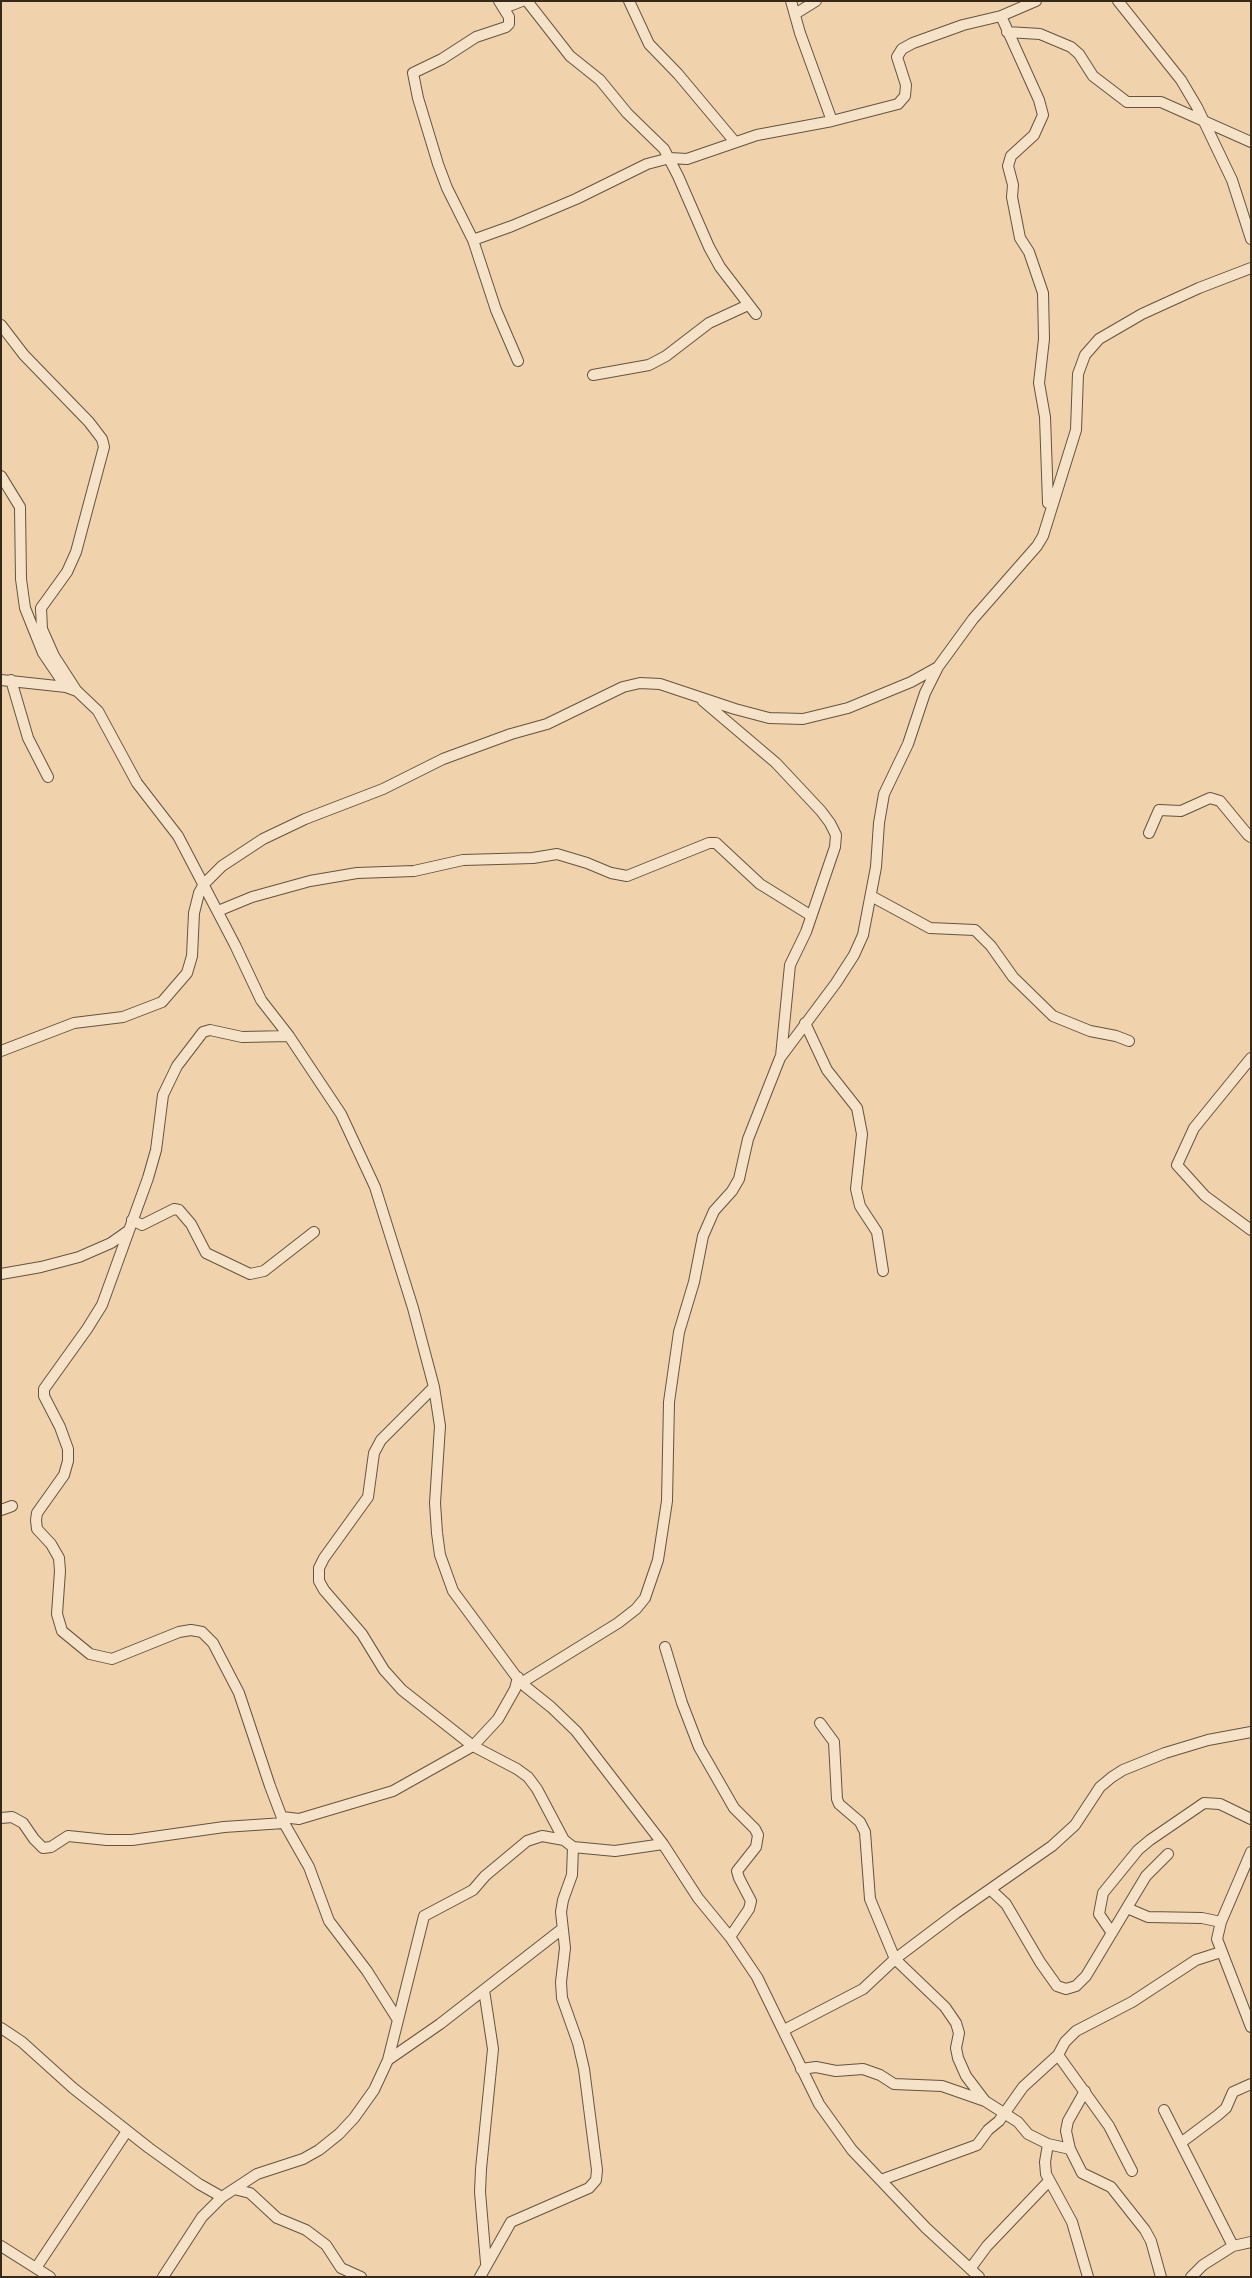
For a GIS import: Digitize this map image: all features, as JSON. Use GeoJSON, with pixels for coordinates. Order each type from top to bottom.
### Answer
{"type":"FeatureCollection","features":[{"type":"Feature","properties":{"kind":"street"},"geometry":{"type":"LineString","coordinates":[[518,362],[496,310],[473,240],[447,188],[438,164],[418,98],[413,73],[442,59],[476,37],[506,27],[509,20],[502,5],[522,1]]}},
{"type":"Feature","properties":{"kind":"street"},"geometry":{"type":"LineString","coordinates":[[527,1],[570,56],[600,80],[628,113],[664,149],[670,158],[709,247],[720,267],[756,314]]}},
{"type":"Feature","properties":{"kind":"street"},"geometry":{"type":"LineString","coordinates":[[629,1],[649,44],[678,74],[735,142]]}},
{"type":"Feature","properties":{"kind":"street"},"geometry":{"type":"LineString","coordinates":[[791,1],[832,121]]}},
{"type":"Feature","properties":{"kind":"street"},"geometry":{"type":"LineString","coordinates":[[795,14],[816,1]]}},
{"type":"Feature","properties":{"kind":"street"},"geometry":{"type":"LineString","coordinates":[[473,240],[576,199],[647,164],[670,158],[687,159],[757,135],[832,121],[898,104],[905,96],[906,85],[897,57],[902,49],[913,43],[963,25],[1001,16],[1036,1]]}},
{"type":"Feature","properties":{"kind":"street"},"geometry":{"type":"LineString","coordinates":[[1118,1],[1181,80],[1232,180],[1251,239]]}},
{"type":"Feature","properties":{"kind":"street"},"geometry":{"type":"LineString","coordinates":[[1001,16],[1039,100],[1042,115],[1034,135],[1011,156],[1008,166],[1013,185],[1012,197],[1020,238],[1029,252],[1043,293],[1044,339],[1039,384],[1044,416],[1048,514]]}},
{"type":"Feature","properties":{"kind":"street"},"geometry":{"type":"LineString","coordinates":[[1007,32],[1046,35],[1076,50],[1093,76],[1127,102],[1161,102],[1251,142]]}},
{"type":"Feature","properties":{"kind":"street"},"geometry":{"type":"LineString","coordinates":[[1,1818],[12,1817],[23,1823],[43,1848],[51,1847],[68,1836],[107,1840],[132,1840],[299,1819],[393,1791],[473,1746],[498,1719],[519,1680],[618,1623],[636,1609],[645,1598],[658,1560],[667,1502],[669,1402],[679,1332],[694,1282],[700,1244],[714,1211],[740,1179],[748,1140],[780,1058],[836,983],[854,955],[863,936],[872,896],[876,868],[878,823],[884,794],[908,744],[925,693],[938,668],[973,619],[1043,536],[1048,514],[1076,430],[1078,374],[1081,363],[1092,345],[1109,333],[1156,308],[1198,288],[1251,268]]}},
{"type":"Feature","properties":{"kind":"street"},"geometry":{"type":"LineString","coordinates":[[593,375],[649,365],[666,356],[708,323],[748,305]]}},
{"type":"Feature","properties":{"kind":"street"},"geometry":{"type":"LineString","coordinates":[[1,325],[24,355],[93,427],[102,439],[104,447],[76,552],[66,572],[41,608],[42,629],[54,656],[77,691],[93,704],[105,720],[137,783],[174,828],[218,911],[261,1000],[290,1036],[342,1114],[374,1187],[413,1308],[434,1387],[440,1426],[435,1503],[440,1555],[453,1591],[519,1680],[551,1706],[576,1731],[663,1844],[698,1898],[730,1937],[757,1977],[819,2104],[852,2150],[926,2228],[979,2277]]}},
{"type":"Feature","properties":{"kind":"street"},"geometry":{"type":"LineString","coordinates":[[1,476],[20,507],[21,579],[25,608],[43,653],[66,687]]}},
{"type":"Feature","properties":{"kind":"street"},"geometry":{"type":"LineString","coordinates":[[1,1051],[74,1023],[123,1017],[162,1002],[187,973],[192,956],[196,901],[204,884],[222,866],[263,839],[305,819],[383,789],[442,760],[511,734],[547,724],[623,687],[640,683],[660,684],[735,709],[769,718],[803,719],[848,708],[911,682],[938,668]]}},
{"type":"Feature","properties":{"kind":"street"},"geometry":{"type":"LineString","coordinates":[[48,777],[28,738],[6,680],[66,687],[77,691]]}},
{"type":"Feature","properties":{"kind":"street"},"geometry":{"type":"LineString","coordinates":[[698,697],[776,764],[830,823],[836,835],[836,847],[810,915],[806,932],[790,964],[780,1058]]}},
{"type":"Feature","properties":{"kind":"street"},"geometry":{"type":"LineString","coordinates":[[1149,833],[1159,810],[1181,811],[1210,798],[1220,801],[1248,836],[1251,837]]}},
{"type":"Feature","properties":{"kind":"street"},"geometry":{"type":"LineString","coordinates":[[218,911],[252,897],[310,881],[357,873],[414,871],[463,860],[533,858],[557,854],[611,873],[627,876],[716,842],[760,884],[810,915]]}},
{"type":"Feature","properties":{"kind":"street"},"geometry":{"type":"LineString","coordinates":[[872,896],[930,928],[976,930],[992,946],[1013,977],[1053,1016],[1090,1031],[1116,1036],[1129,1041]]}},
{"type":"Feature","properties":{"kind":"street"},"geometry":{"type":"LineString","coordinates":[[805,1023],[827,1070],[857,1108],[862,1134],[856,1189],[860,1206],[876,1232],[883,1271]]}},
{"type":"Feature","properties":{"kind":"street"},"geometry":{"type":"LineString","coordinates":[[290,1036],[242,1037],[210,1030],[203,1032],[176,1066],[163,1095],[156,1150],[102,1305],[44,1389],[44,1396],[60,1427],[68,1449],[68,1461],[64,1475],[37,1513],[36,1520],[37,1529],[51,1544],[59,1558],[60,1572],[57,1606],[62,1631],[90,1654],[112,1659],[179,1632],[191,1630],[202,1632],[213,1643],[239,1693],[283,1820],[309,1868],[329,1921],[367,1971],[398,2020]]}},
{"type":"Feature","properties":{"kind":"street"},"geometry":{"type":"LineString","coordinates":[[1251,1058],[1247,1068],[1194,1128],[1177,1165],[1204,1196],[1251,1230]]}},
{"type":"Feature","properties":{"kind":"street"},"geometry":{"type":"LineString","coordinates":[[132,1220],[142,1225],[174,1209],[179,1210],[191,1224],[206,1253],[250,1274],[264,1271],[314,1232]]}},
{"type":"Feature","properties":{"kind":"street"},"geometry":{"type":"LineString","coordinates":[[1,1274],[41,1267],[79,1257],[111,1242],[128,1231]]}},
{"type":"Feature","properties":{"kind":"street"},"geometry":{"type":"LineString","coordinates":[[434,1387],[381,1440],[374,1453],[368,1497],[324,1558],[318,1575],[324,1590],[362,1634],[392,1680],[473,1746],[528,1777],[537,1789],[564,1840],[573,1847],[615,1851],[663,1844]]}},
{"type":"Feature","properties":{"kind":"street"},"geometry":{"type":"LineString","coordinates":[[1,1510],[12,1506]]}},
{"type":"Feature","properties":{"kind":"street"},"geometry":{"type":"LineString","coordinates":[[665,1647],[682,1703],[699,1747],[734,1808],[755,1829],[758,1835],[756,1847],[737,1871],[751,1901],[749,1909],[730,1937]]}},
{"type":"Feature","properties":{"kind":"street"},"geometry":{"type":"LineString","coordinates":[[820,1723],[834,1742],[837,1798],[839,1804],[860,1822],[866,1832],[870,1899],[895,1960],[945,2007],[956,2023],[959,2033],[956,2048],[958,2058],[966,2076],[985,2101]]}},
{"type":"Feature","properties":{"kind":"street"},"geometry":{"type":"LineString","coordinates":[[784,2030],[853,1995],[875,1979],[895,1960],[1062,1837],[1075,1825],[1100,1787],[1122,1770],[1208,1740],[1251,1732]]}},
{"type":"Feature","properties":{"kind":"street"},"geometry":{"type":"LineString","coordinates":[[1112,1933],[1099,1914],[1103,1893],[1138,1850],[1150,1840],[1204,1802],[1220,1804],[1251,1819]]}},
{"type":"Feature","properties":{"kind":"street"},"geometry":{"type":"LineString","coordinates":[[163,2277],[202,2217],[222,2197],[257,2174],[303,2159],[339,2134],[354,2118],[374,2090],[388,2060],[424,1916],[472,1890],[485,1876],[527,1841],[542,1836],[564,1840]]}},
{"type":"Feature","properties":{"kind":"street"},"geometry":{"type":"LineString","coordinates":[[480,2277],[486,2263],[511,2222],[589,2188],[596,2180],[597,2170],[584,2069],[578,2042],[562,1998],[560,1982],[565,1948],[562,1929],[563,1900],[572,1875],[573,1847]]}},
{"type":"Feature","properties":{"kind":"street"},"geometry":{"type":"LineString","coordinates":[[1251,1852],[1221,1922],[1217,1939],[1251,2027]]}},
{"type":"Feature","properties":{"kind":"street"},"geometry":{"type":"LineString","coordinates":[[991,1890],[1006,1904],[1040,1962],[1061,1988],[1066,1989],[1076,1986],[1086,1976],[1146,1876],[1168,1854]]}},
{"type":"Feature","properties":{"kind":"street"},"geometry":{"type":"LineString","coordinates":[[1128,1908],[1148,1917],[1202,1918],[1221,1922]]}},
{"type":"Feature","properties":{"kind":"street"},"geometry":{"type":"LineString","coordinates":[[388,2060],[440,2024],[562,1929]]}},
{"type":"Feature","properties":{"kind":"street"},"geometry":{"type":"LineString","coordinates":[[881,2180],[974,2146],[1004,2114],[1023,2088],[1058,2055],[1065,2042],[1076,2031],[1132,2002],[1196,1960],[1221,1952]]}},
{"type":"Feature","properties":{"kind":"street"},"geometry":{"type":"LineString","coordinates":[[484,1990],[493,2049],[480,2192],[486,2263]]}},
{"type":"Feature","properties":{"kind":"street"},"geometry":{"type":"LineString","coordinates":[[1,2028],[22,2042],[73,2088],[127,2131],[178,2170],[222,2197]]}},
{"type":"Feature","properties":{"kind":"street"},"geometry":{"type":"LineString","coordinates":[[1058,2055],[1109,2126],[1132,2171]]}},
{"type":"Feature","properties":{"kind":"street"},"geometry":{"type":"LineString","coordinates":[[801,2069],[816,2067],[836,2071],[863,2069],[880,2075],[894,2084],[942,2086],[985,2101],[1018,2122],[1028,2134],[1048,2144],[1070,2150]]}},
{"type":"Feature","properties":{"kind":"street"},"geometry":{"type":"LineString","coordinates":[[1182,2142],[1226,2108],[1234,2092],[1251,2084]]}},
{"type":"Feature","properties":{"kind":"street"},"geometry":{"type":"LineString","coordinates":[[1085,2091],[1068,2121],[1066,2131],[1070,2150],[1082,2173],[1111,2187],[1145,2230],[1151,2241],[1161,2277]]}},
{"type":"Feature","properties":{"kind":"street"},"geometry":{"type":"LineString","coordinates":[[1164,2110],[1182,2142],[1233,2246]]}},
{"type":"Feature","properties":{"kind":"street"},"geometry":{"type":"LineString","coordinates":[[36,2268],[127,2131]]}},
{"type":"Feature","properties":{"kind":"street"},"geometry":{"type":"LineString","coordinates":[[1048,2144],[1045,2162],[1048,2182],[1072,2222],[1088,2277]]}},
{"type":"Feature","properties":{"kind":"street"},"geometry":{"type":"LineString","coordinates":[[970,2269],[987,2246],[1048,2182]]}},
{"type":"Feature","properties":{"kind":"street"},"geometry":{"type":"LineString","coordinates":[[234,2189],[250,2193],[277,2218],[306,2230],[326,2245],[341,2268],[361,2277]]}},
{"type":"Feature","properties":{"kind":"street"},"geometry":{"type":"LineString","coordinates":[[1191,2277],[1203,2264],[1233,2246],[1251,2242]]}},
{"type":"Feature","properties":{"kind":"street"},"geometry":{"type":"LineString","coordinates":[[1,2246],[50,2277]]}}]}
